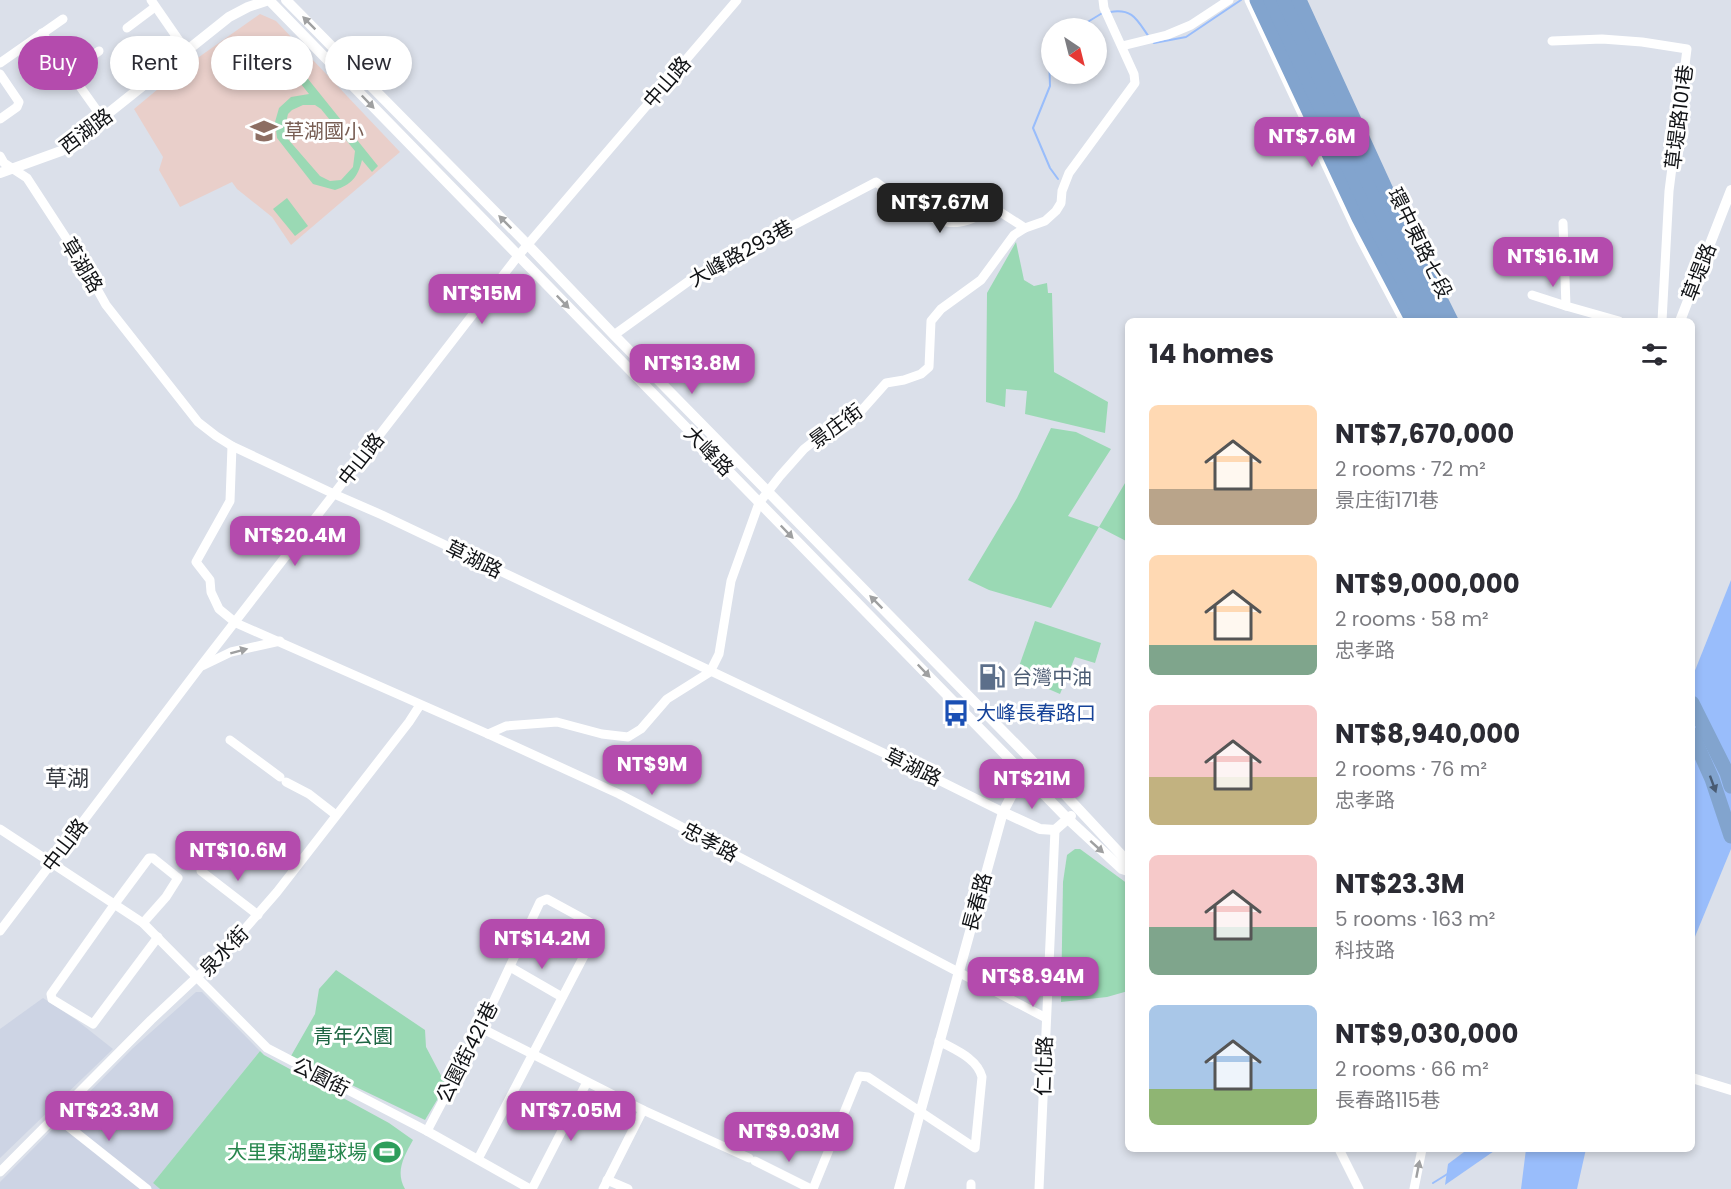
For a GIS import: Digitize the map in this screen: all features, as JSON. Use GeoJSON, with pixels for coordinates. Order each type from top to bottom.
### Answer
{"type":"FeatureCollection","features":[{"type":"Feature","properties":{"kind":"highway"},"geometry":{"type":"LineString","coordinates":[[1257,0],[1359,218],[1411,318]]}},
{"type":"Feature","properties":{"kind":"highway"},"geometry":{"type":"LineString","coordinates":[[1269,0],[1380,235],[1422,318]]}},
{"type":"Feature","properties":{"kind":"highway"},"geometry":{"type":"LineString","coordinates":[[1284,0],[1386,220],[1436,318]]}},
{"type":"Feature","properties":{"kind":"highway"},"geometry":{"type":"LineString","coordinates":[[1299,0],[1386,190],[1450,318]]}},
{"type":"Feature","properties":{"kind":"highway"},"geometry":{"type":"LineString","coordinates":[[1695,709],[1727,772],[1731,786]]}},
{"type":"Feature","properties":{"kind":"highway"},"geometry":{"type":"LineString","coordinates":[[1695,741],[1712,779],[1731,836]]}},
{"type":"Feature","properties":{"kind":"street","name":"西湖路"},"geometry":{"type":"LineString","coordinates":[[199,42],[229,17],[269,0]]}},
{"type":"Feature","properties":{"kind":"street","name":"大峰路"},"geometry":{"type":"LineString","coordinates":[[269,0],[1068,819],[1125,870]]}},
{"type":"Feature","properties":{"kind":"street","name":"大峰路"},"geometry":{"type":"LineString","coordinates":[[286,0],[1032,760],[1125,859]]}},
{"type":"Feature","properties":{"kind":"street","name":"中山路"},"geometry":{"type":"LineString","coordinates":[[0,931],[200,667],[519,256],[737,0]]}},
{"type":"Feature","properties":{"kind":"street","name":"景庄街"},"geometry":{"type":"LineString","coordinates":[[710,672],[719,654],[731,581],[759,503],[804,449],[837,423],[862,410],[886,383],[904,380],[925,372],[929,367],[931,321],[942,309],[981,280],[1014,235],[1056,212],[1061,203],[1062,191],[1069,173],[1135,83],[1134,74],[1104,8],[1103,0]]}},
{"type":"Feature","properties":{"kind":"street"},"geometry":{"type":"LineString","coordinates":[[1122,46],[1167,35],[1191,25],[1229,0]]}},
{"type":"Feature","properties":{"kind":"street"},"geometry":{"type":"LineString","coordinates":[[1249,0],[1361,240],[1402,318]]}},
{"type":"Feature","properties":{"kind":"street","name":"環中東路七段"},"geometry":{"type":"LineString","coordinates":[[1269,0],[1376,236],[1417,318]]}},
{"type":"Feature","properties":{"kind":"street","name":"環中東路七段"},"geometry":{"type":"LineString","coordinates":[[1289,0],[1396,229],[1442,318]]}},
{"type":"Feature","properties":{"kind":"street","name":"環中東路七段"},"geometry":{"type":"LineString","coordinates":[[1307,0],[1410,224],[1457,318]]}},
{"type":"Feature","properties":{"kind":"street"},"geometry":{"type":"LineString","coordinates":[[128,28],[153,4],[176,36]]}},
{"type":"Feature","properties":{"kind":"street"},"geometry":{"type":"LineString","coordinates":[[0,63],[63,19]]}},
{"type":"Feature","properties":{"kind":"street","name":"草堤路101巷"},"geometry":{"type":"LineString","coordinates":[[1552,41],[1602,39],[1687,49],[1670,191],[1662,318]]}},
{"type":"Feature","properties":{"kind":"street"},"geometry":{"type":"LineString","coordinates":[[0,74],[19,102],[17,107],[0,119]]}},
{"type":"Feature","properties":{"kind":"street"},"geometry":{"type":"LineString","coordinates":[[83,90],[104,119]]}},
{"type":"Feature","properties":{"kind":"street","name":"西湖路"},"geometry":{"type":"LineString","coordinates":[[0,174],[61,151],[140,90]]}},
{"type":"Feature","properties":{"kind":"street","name":"草湖路"},"geometry":{"type":"LineString","coordinates":[[0,156],[4,163],[27,178],[83,264],[106,305],[198,422],[216,436],[334,495],[382,515],[1003,812],[1040,829],[1055,830]]}},
{"type":"Feature","properties":{"kind":"street","name":"大峰路293巷"},"geometry":{"type":"LineString","coordinates":[[614,335],[693,278],[876,182],[915,211],[945,221],[958,223],[996,210],[1025,228]]}},
{"type":"Feature","properties":{"kind":"street","name":"草堤路"},"geometry":{"type":"LineString","coordinates":[[1681,318],[1731,190]]}},
{"type":"Feature","properties":{"kind":"street"},"geometry":{"type":"LineString","coordinates":[[1563,223],[1566,306]]}},
{"type":"Feature","properties":{"kind":"street"},"geometry":{"type":"LineString","coordinates":[[1361,240],[1410,224]]}},
{"type":"Feature","properties":{"kind":"street"},"geometry":{"type":"LineString","coordinates":[[1532,295],[1608,318]]}},
{"type":"Feature","properties":{"kind":"street"},"geometry":{"type":"LineString","coordinates":[[232,446],[230,501],[196,562],[210,580],[219,609],[236,623]]}},
{"type":"Feature","properties":{"kind":"street","name":"忠孝路"},"geometry":{"type":"LineString","coordinates":[[236,623],[619,794],[1046,1018]]}},
{"type":"Feature","properties":{"kind":"street"},"geometry":{"type":"LineString","coordinates":[[200,667],[231,652],[280,641]]}},
{"type":"Feature","properties":{"kind":"street"},"geometry":{"type":"LineString","coordinates":[[488,734],[506,726],[557,722],[602,734],[628,737],[641,729],[667,699],[710,672]]}},
{"type":"Feature","properties":{"kind":"street","name":"泉水街"},"geometry":{"type":"LineString","coordinates":[[0,1172],[151,1020],[230,946],[258,915],[420,705]]}},
{"type":"Feature","properties":{"kind":"street"},"geometry":{"type":"LineString","coordinates":[[230,740],[283,780],[309,794],[336,815]]}},
{"type":"Feature","properties":{"kind":"street","name":"長春路"},"geometry":{"type":"LineString","coordinates":[[899,1189],[1003,812],[1023,772],[1032,760]]}},
{"type":"Feature","properties":{"kind":"street"},"geometry":{"type":"LineString","coordinates":[[1055,830],[1078,809]]}},
{"type":"Feature","properties":{"kind":"street","name":"公園街"},"geometry":{"type":"LineString","coordinates":[[0,830],[143,923],[267,1048],[427,1131],[531,1189]]}},
{"type":"Feature","properties":{"kind":"street","name":"仁化路"},"geometry":{"type":"LineString","coordinates":[[1039,1189],[1055,830]]}},
{"type":"Feature","properties":{"kind":"street"},"geometry":{"type":"LineString","coordinates":[[143,923],[166,897],[178,878],[153,858],[144,864],[114,905],[51,994],[52,999],[93,1024],[158,937]]}},
{"type":"Feature","properties":{"kind":"street"},"geometry":{"type":"LineString","coordinates":[[201,871],[258,915]]}},
{"type":"Feature","properties":{"kind":"street","name":"公園街421巷"},"geometry":{"type":"LineString","coordinates":[[427,1131],[481,1028],[540,902],[547,899],[598,929],[562,997]]}},
{"type":"Feature","properties":{"kind":"street"},"geometry":{"type":"LineString","coordinates":[[478,1159],[562,997],[510,967]]}},
{"type":"Feature","properties":{"kind":"street"},"geometry":{"type":"LineString","coordinates":[[481,1028],[643,1110],[812,1189],[859,1076],[868,1077],[975,1148],[980,1069],[973,1061],[939,1041]]}},
{"type":"Feature","properties":{"kind":"street"},"geometry":{"type":"LineString","coordinates":[[1695,1079],[1731,1090]]}},
{"type":"Feature","properties":{"kind":"street"},"geometry":{"type":"LineString","coordinates":[[531,1189],[587,1082]]}},
{"type":"Feature","properties":{"kind":"street"},"geometry":{"type":"LineString","coordinates":[[628,1189],[605,1185],[643,1110]]}},
{"type":"Feature","properties":{"kind":"street"},"geometry":{"type":"LineString","coordinates":[[55,1116],[147,1189]]}},
{"type":"Feature","properties":{"kind":"street"},"geometry":{"type":"LineString","coordinates":[[1340,1152],[1359,1189]]}},
{"type":"Feature","properties":{"kind":"street"},"geometry":{"type":"LineString","coordinates":[[1414,1189],[1421,1152]]}},
{"type":"Feature","properties":{"kind":"shaded area","name":"草湖國小"},"geometry":{"type":"Polygon","coordinates":[[[260,14],[276,21],[290,36],[229,36],[260,14]]]}},
{"type":"Feature","properties":{"kind":"shaded area","name":"草湖國小"},"geometry":{"type":"Polygon","coordinates":[[[211,49],[211,90],[313,90],[313,60],[325,73],[325,90],[341,90],[400,152],[291,245],[272,217],[237,189],[232,182],[180,207],[159,170],[163,157],[134,109],[157,90],[199,90],[199,57],[211,49]]]}},
{"type":"Feature","properties":{"kind":"shaded area"},"geometry":{"type":"Polygon","coordinates":[[[196,992],[202,992],[260,1051],[153,1183],[160,1189],[0,1189],[0,1182],[132,1049],[196,992]]]}},
{"type":"Feature","properties":{"kind":"shaded area"},"geometry":{"type":"Polygon","coordinates":[[[43,998],[75,1019],[113,1049],[0,1158],[0,1029],[43,998]]]}},
{"type":"Feature","properties":{"kind":"green space"},"geometry":{"type":"Polygon","coordinates":[[[313,85],[378,166],[372,172],[362,160],[353,180],[341,188],[335,190],[313,184],[277,138],[275,122],[279,108],[291,97],[309,94],[306,90],[313,90],[313,85]],[[303,105],[292,110],[288,114],[285,127],[287,138],[320,176],[330,181],[341,180],[353,167],[355,151],[321,109],[315,105],[303,105]]]}},
{"type":"Feature","properties":{"kind":"green space"},"geometry":{"type":"Polygon","coordinates":[[[287,198],[308,226],[295,236],[273,209],[287,198]]]}},
{"type":"Feature","properties":{"kind":"green space"},"geometry":{"type":"Polygon","coordinates":[[[1016,242],[1024,280],[1034,286],[1047,283],[1048,293],[1052,293],[1054,372],[1108,402],[1105,433],[1025,414],[1027,391],[1006,389],[1005,407],[986,402],[987,293],[1016,242]]]}},
{"type":"Feature","properties":{"kind":"green space"},"geometry":{"type":"Polygon","coordinates":[[[1051,428],[1076,432],[1111,449],[1068,516],[1099,527],[1051,608],[989,590],[968,580],[1017,498],[1051,428]]]}},
{"type":"Feature","properties":{"kind":"green space"},"geometry":{"type":"Polygon","coordinates":[[[1125,483],[1125,540],[1099,527],[1125,483]]]}},
{"type":"Feature","properties":{"kind":"green space"},"geometry":{"type":"Polygon","coordinates":[[[1035,621],[1101,643],[1095,663],[1075,657],[1060,694],[1016,675],[1035,621]]]}},
{"type":"Feature","properties":{"kind":"green space"},"geometry":{"type":"Polygon","coordinates":[[[1075,849],[1080,849],[1125,882],[1125,992],[1107,997],[1061,1002],[1063,882],[1067,855],[1075,849]]]}},
{"type":"Feature","properties":{"kind":"green space","name":"青年公園"},"geometry":{"type":"Polygon","coordinates":[[[336,970],[425,1030],[426,1047],[446,1085],[425,1120],[291,1056],[315,1014],[319,989],[336,970]]]}},
{"type":"Feature","properties":{"kind":"green space"},"geometry":{"type":"Polygon","coordinates":[[[260,1051],[389,1123],[413,1140],[401,1170],[405,1189],[160,1189],[153,1183],[260,1051]]]}},
{"type":"Feature","properties":{"kind":"water"},"geometry":{"type":"Polygon","coordinates":[[[1731,580],[1731,849],[1695,937],[1695,670],[1731,580]]]}},
{"type":"Feature","properties":{"kind":"water"},"geometry":{"type":"Polygon","coordinates":[[[1464,1152],[1493,1152],[1445,1185],[1448,1164],[1464,1152]]]}},
{"type":"Feature","properties":{"kind":"water"},"geometry":{"type":"Polygon","coordinates":[[[1526,1152],[1585,1152],[1577,1189],[1521,1189],[1526,1152]]]}},
{"type":"Feature","properties":{"kind":"waterway"},"geometry":{"type":"LineString","coordinates":[[1152,41],[1154,43],[1186,37],[1241,0]]}},
{"type":"Feature","properties":{"kind":"waterway"},"geometry":{"type":"LineString","coordinates":[[1094,18],[1104,12]]}},
{"type":"Feature","properties":{"kind":"waterway"},"geometry":{"type":"LineString","coordinates":[[1110,12],[1124,12],[1134,17],[1149,37]]}},
{"type":"Feature","properties":{"kind":"waterway"},"geometry":{"type":"LineString","coordinates":[[1050,84],[1033,128],[1050,168],[1058,179]]}},
{"type":"Feature","properties":{"kind":"waterway"},"geometry":{"type":"LineString","coordinates":[[1433,1183],[1449,1173]]}},
{"type":"Feature","properties":{"kind":"place","name":"草湖國小"},"geometry":{"type":"Point","coordinates":[264,131]}},
{"type":"Feature","properties":{"kind":"place","name":"台灣中油"},"geometry":{"type":"Point","coordinates":[992,677]}},
{"type":"Feature","properties":{"kind":"place","name":"大峰長春路口"},"geometry":{"type":"Point","coordinates":[956,713]}},
{"type":"Feature","properties":{"kind":"place","name":"大里東湖壘球場"},"geometry":{"type":"Point","coordinates":[387,1152]}},
{"type":"Feature","properties":{"kind":"district","name":"草湖"},"geometry":{"type":"Point","coordinates":[67,778]}}]}
